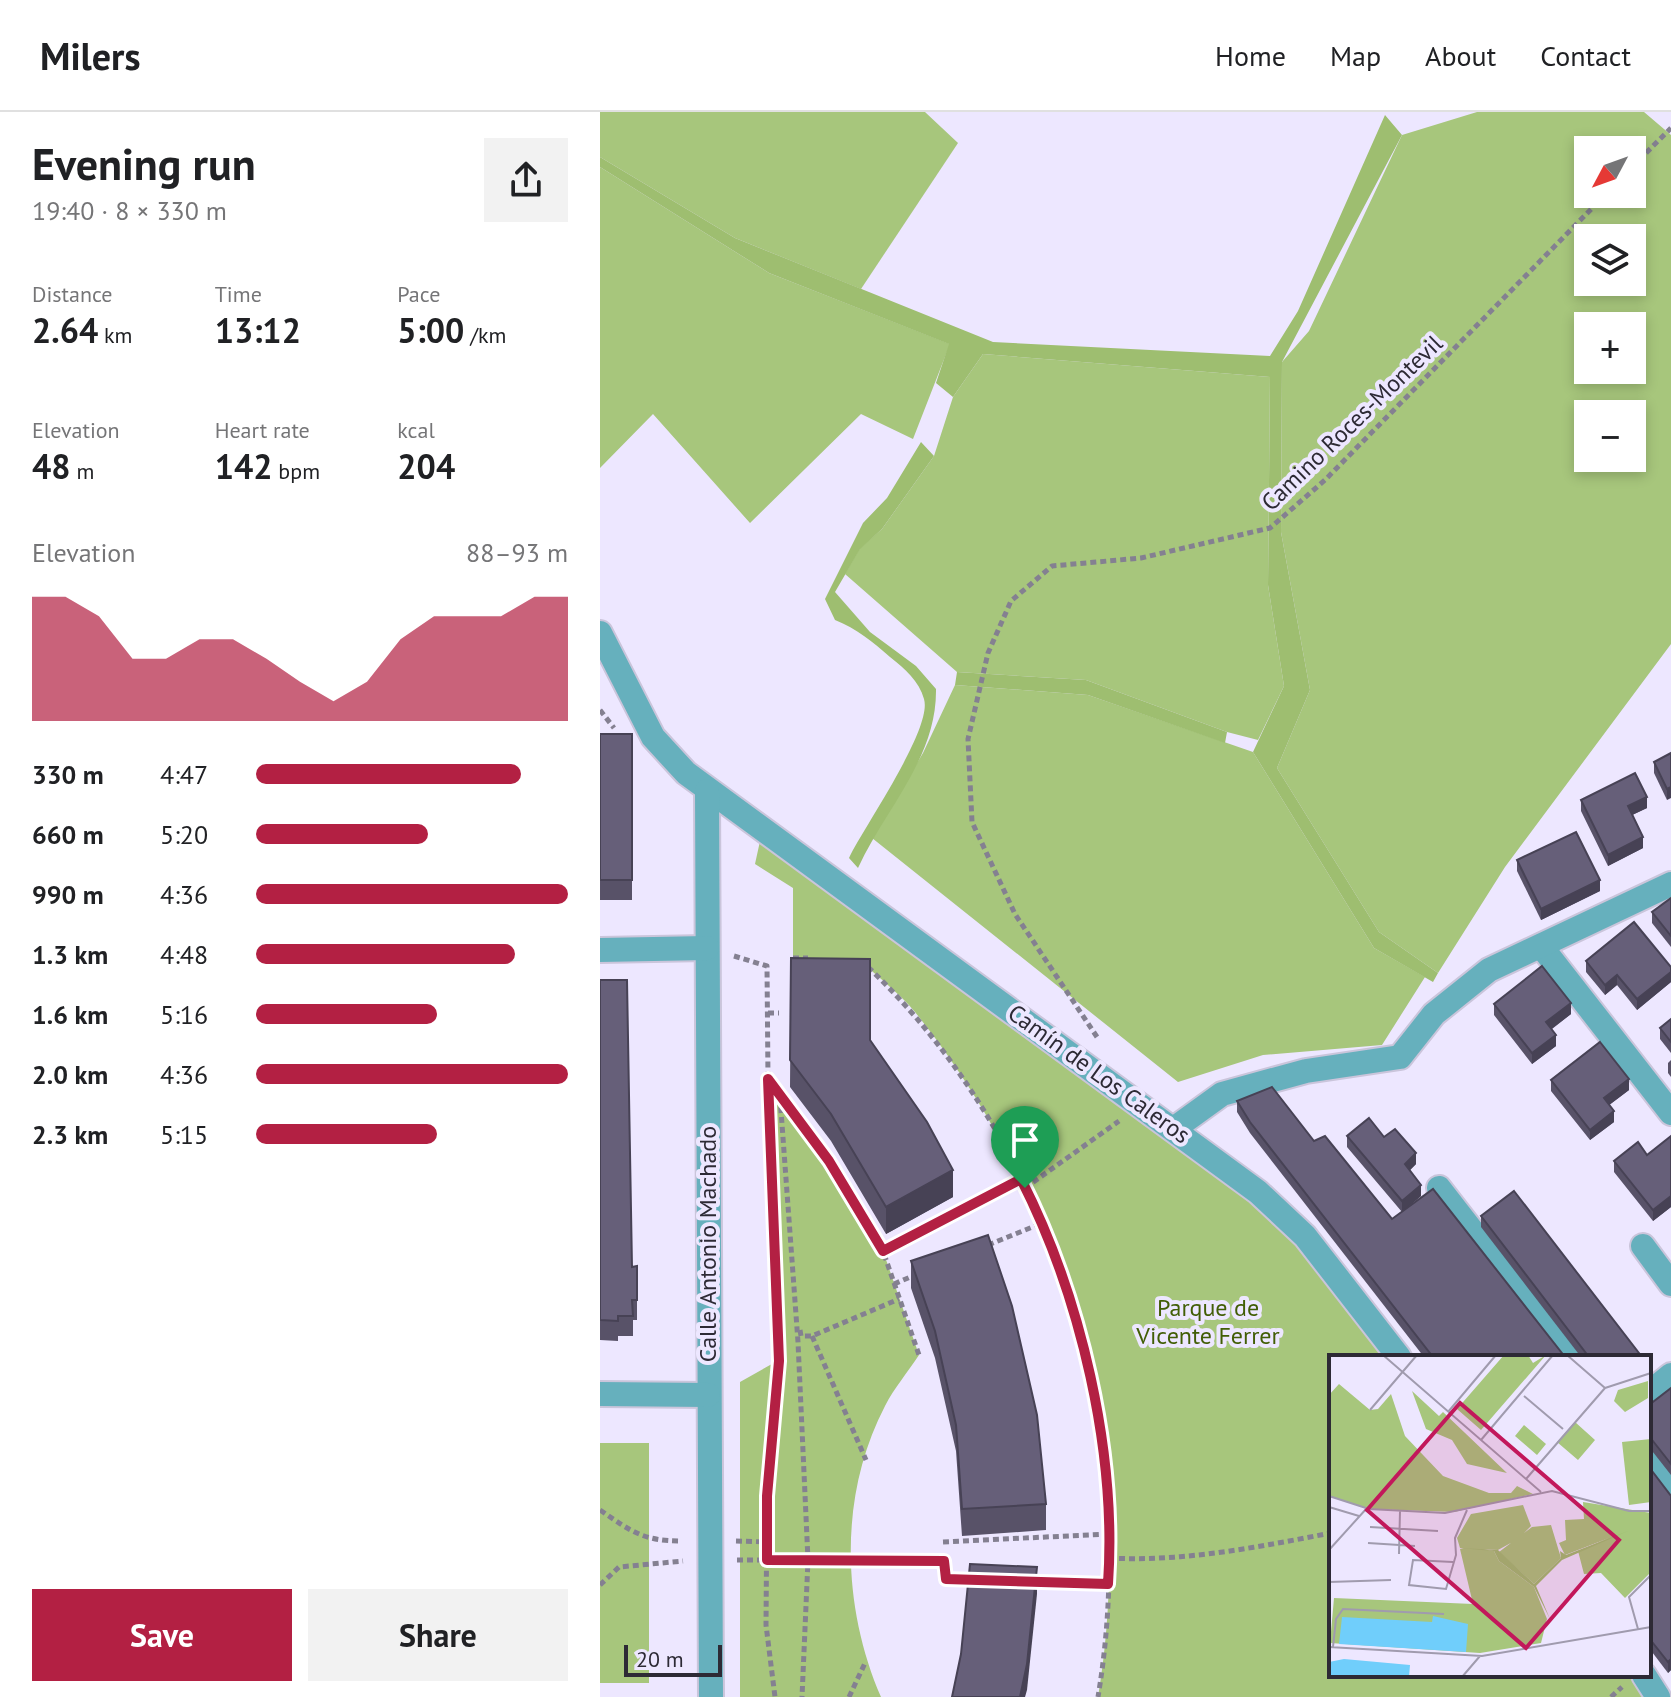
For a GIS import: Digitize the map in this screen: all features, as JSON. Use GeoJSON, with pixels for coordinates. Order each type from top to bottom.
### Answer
{"type":"FeatureCollection","features":[{"type":"Feature","properties":{"kind":"street","name":"Camín de Los Caleros"},"geometry":{"type":"LineString","coordinates":[[600,633],[653,737],[707,791],[1175,1128],[1258,1192],[1305,1236],[1397,1355]]}},
{"type":"Feature","properties":{"kind":"street","name":"Calle Antonio Machado"},"geometry":{"type":"LineString","coordinates":[[707,791],[711,1697]]}},
{"type":"Feature","properties":{"kind":"street"},"geometry":{"type":"LineString","coordinates":[[1175,1128],[1222,1094],[1306,1071],[1400,1057],[1434,1014],[1489,970],[1671,884]]}},
{"type":"Feature","properties":{"kind":"street"},"geometry":{"type":"LineString","coordinates":[[1541,946],[1671,1113]]}},
{"type":"Feature","properties":{"kind":"street"},"geometry":{"type":"LineString","coordinates":[[600,950],[707,948]]}},
{"type":"Feature","properties":{"kind":"street"},"geometry":{"type":"LineString","coordinates":[[1439,1188],[1568,1355]]}},
{"type":"Feature","properties":{"kind":"street"},"geometry":{"type":"LineString","coordinates":[[1643,1246],[1671,1284]]}},
{"type":"Feature","properties":{"kind":"street"},"geometry":{"type":"LineString","coordinates":[[1651,1391],[1671,1375]]}},
{"type":"Feature","properties":{"kind":"street"},"geometry":{"type":"LineString","coordinates":[[600,1394],[708,1395]]}},
{"type":"Feature","properties":{"kind":"street"},"geometry":{"type":"LineString","coordinates":[[1651,1463],[1671,1488]]}},
{"type":"Feature","properties":{"kind":"street"},"geometry":{"type":"LineString","coordinates":[[1645,1677],[1658,1697]]}},
{"type":"Feature","properties":{"kind":"path"},"geometry":{"type":"LineString","coordinates":[[1646,153],[1671,128]]}},
{"type":"Feature","properties":{"kind":"path","name":"Camino Roces-Montevil"},"geometry":{"type":"LineString","coordinates":[[1100,1041],[1015,914],[972,822],[968,739],[988,653],[1011,601],[1052,566],[1141,558],[1270,528],[1325,480],[1592,208]]}},
{"type":"Feature","properties":{"kind":"path"},"geometry":{"type":"LineString","coordinates":[[793,958],[821,959]]}},
{"type":"Feature","properties":{"kind":"path"},"geometry":{"type":"LineString","coordinates":[[753,961],[767,966],[768,1079],[779,1361],[767,1496],[766,1625],[775,1697]]}},
{"type":"Feature","properties":{"kind":"path"},"geometry":{"type":"LineString","coordinates":[[862,962],[913,1010],[971,1088],[1021,1179],[1068,1292],[1102,1433],[1109,1558],[1106,1649],[1098,1697]]}},
{"type":"Feature","properties":{"kind":"path"},"geometry":{"type":"LineString","coordinates":[[768,1013],[779,1013]]}},
{"type":"Feature","properties":{"kind":"path"},"geometry":{"type":"LineString","coordinates":[[768,1079],[829,1161],[883,1251],[919,1355]]}},
{"type":"Feature","properties":{"kind":"path"},"geometry":{"type":"LineString","coordinates":[[780,1097],[796,1313],[808,1560],[802,1697]]}},
{"type":"Feature","properties":{"kind":"path"},"geometry":{"type":"LineString","coordinates":[[1025,1188],[1142,1104]]}},
{"type":"Feature","properties":{"kind":"path"},"geometry":{"type":"LineString","coordinates":[[883,1251],[1021,1179]]}},
{"type":"Feature","properties":{"kind":"path"},"geometry":{"type":"LineString","coordinates":[[981,1248],[1040,1224]]}},
{"type":"Feature","properties":{"kind":"path"},"geometry":{"type":"LineString","coordinates":[[894,1284],[923,1272]]}},
{"type":"Feature","properties":{"kind":"path"},"geometry":{"type":"LineString","coordinates":[[796,1313],[801,1336],[812,1336],[899,1299]]}},
{"type":"Feature","properties":{"kind":"path"},"geometry":{"type":"LineString","coordinates":[[812,1336],[866,1460]]}},
{"type":"Feature","properties":{"kind":"path"},"geometry":{"type":"LineString","coordinates":[[1109,1558],[1170,1558],[1247,1549],[1329,1533]]}},
{"type":"Feature","properties":{"kind":"path"},"geometry":{"type":"LineString","coordinates":[[943,1542],[1108,1534]]}},
{"type":"Feature","properties":{"kind":"path"},"geometry":{"type":"LineString","coordinates":[[600,1585],[619,1567],[649,1561],[709,1560],[944,1561],[946,1579],[990,1580]]}},
{"type":"Feature","properties":{"kind":"path"},"geometry":{"type":"LineString","coordinates":[[1019,1581],[1108,1584]]}},
{"type":"Feature","properties":{"kind":"path"},"geometry":{"type":"LineString","coordinates":[[849,1697],[866,1661]]}},
{"type":"Feature","properties":{"kind":"green space"},"geometry":{"type":"Polygon","coordinates":[[[600,112],[925,112],[958,143],[861,289],[735,238],[600,157],[600,112]]]}},
{"type":"Feature","properties":{"kind":"green space"},"geometry":{"type":"Polygon","coordinates":[[[1477,112],[1644,112],[1671,135],[1671,644],[1505,867],[1438,973],[1379,932],[1277,768],[1310,690],[1281,532],[1282,362],[1309,331],[1402,135],[1477,112]]]}},
{"type":"Feature","properties":{"kind":"green space"},"geometry":{"type":"Polygon","coordinates":[[[1385,115],[1402,135],[1282,362],[1281,532],[1310,690],[1277,768],[1379,932],[1438,973],[1433,982],[1374,948],[1253,752],[1284,686],[1268,585],[1270,377],[983,354],[953,397],[936,383],[949,344],[769,273],[600,167],[600,157],[735,238],[993,342],[1270,356],[1298,311],[1385,115]]]}},
{"type":"Feature","properties":{"kind":"green space"},"geometry":{"type":"Polygon","coordinates":[[[600,167],[769,273],[950,344],[913,439],[861,414],[750,523],[653,414],[600,468],[600,167]]]}},
{"type":"Feature","properties":{"kind":"green space"},"geometry":{"type":"Polygon","coordinates":[[[983,354],[1270,377],[1268,585],[1284,686],[1258,740],[1227,732],[1086,680],[957,672],[845,574],[860,548],[882,529],[934,456],[953,397],[983,354]]]}},
{"type":"Feature","properties":{"kind":"green space"},"geometry":{"type":"Polygon","coordinates":[[[921,442],[934,456],[882,529],[860,549],[835,592],[870,632],[916,666],[936,689],[934,714],[919,760],[858,868],[849,858],[908,755],[924,713],[924,699],[915,681],[901,666],[864,636],[835,620],[825,599],[863,523],[887,498],[921,442]]]}},
{"type":"Feature","properties":{"kind":"green space"},"geometry":{"type":"Polygon","coordinates":[[[957,672],[1086,680],[1227,732],[1225,743],[1088,695],[955,685],[957,672]]]}},
{"type":"Feature","properties":{"kind":"green space"},"geometry":{"type":"Polygon","coordinates":[[[955,685],[1088,695],[1253,752],[1374,948],[1425,977],[1382,1045],[1263,1055],[1178,1082],[872,838],[923,753],[955,685]]]}},
{"type":"Feature","properties":{"kind":"green space","name":"Parque de Vicente Ferrer"},"geometry":{"type":"Polygon","coordinates":[[[762,832],[1258,1192],[1397,1355],[1329,1355],[1329,1677],[1645,1677],[1658,1697],[1098,1697],[1108,1606],[1108,1515],[1098,1425],[1079,1336],[1051,1249],[1014,1166],[968,1086],[915,1012],[862,962],[793,958],[793,888],[755,864],[762,832]]]}},
{"type":"Feature","properties":{"kind":"green space"},"geometry":{"type":"Polygon","coordinates":[[[768,1079],[829,1161],[883,1251],[919,1355],[889,1399],[870,1441],[859,1477],[853,1514],[853,1589],[868,1662],[881,1697],[740,1697],[740,1382],[779,1360],[768,1079]]]}},
{"type":"Feature","properties":{"kind":"green space"},"geometry":{"type":"Polygon","coordinates":[[[600,1443],[649,1443],[649,1683],[600,1683],[600,1443]]]}},
{"type":"Feature","properties":{"kind":"building"},"geometry":{"type":"Polygon","coordinates":[[[600,734],[632,734],[632,880],[600,880],[600,734]]]}},
{"type":"Feature","properties":{"kind":"building"},"geometry":{"type":"Polygon","coordinates":[[[1671,753],[1671,787],[1667,789],[1654,762],[1671,753]]]}},
{"type":"Feature","properties":{"kind":"building"},"geometry":{"type":"Polygon","coordinates":[[[1635,773],[1647,797],[1628,806],[1643,837],[1608,855],[1581,800],[1635,773]]]}},
{"type":"Feature","properties":{"kind":"building"},"geometry":{"type":"Polygon","coordinates":[[[1576,832],[1600,880],[1541,909],[1517,860],[1576,832]]]}},
{"type":"Feature","properties":{"kind":"building"},"geometry":{"type":"Polygon","coordinates":[[[1671,898],[1671,936],[1652,912],[1671,898]]]}},
{"type":"Feature","properties":{"kind":"building"},"geometry":{"type":"Polygon","coordinates":[[[1634,922],[1671,967],[1671,972],[1637,999],[1617,975],[1605,985],[1586,961],[1634,922]]]}},
{"type":"Feature","properties":{"kind":"building"},"geometry":{"type":"Polygon","coordinates":[[[791,958],[870,959],[870,1040],[927,1122],[953,1170],[886,1207],[831,1114],[790,1060],[791,958]]]}},
{"type":"Feature","properties":{"kind":"building"},"geometry":{"type":"Polygon","coordinates":[[[1542,966],[1571,1003],[1546,1022],[1556,1035],[1532,1053],[1494,1004],[1542,966]]]}},
{"type":"Feature","properties":{"kind":"building"},"geometry":{"type":"Polygon","coordinates":[[[600,980],[627,980],[632,1267],[637,1266],[637,1300],[632,1300],[633,1316],[618,1316],[618,1321],[600,1320],[600,980]]]}},
{"type":"Feature","properties":{"kind":"building"},"geometry":{"type":"Polygon","coordinates":[[[1671,1019],[1671,1042],[1660,1028],[1671,1019]]]}},
{"type":"Feature","properties":{"kind":"building"},"geometry":{"type":"Polygon","coordinates":[[[1600,1042],[1629,1079],[1604,1098],[1614,1111],[1590,1130],[1551,1080],[1600,1042]]]}},
{"type":"Feature","properties":{"kind":"building"},"geometry":{"type":"Polygon","coordinates":[[[1272,1087],[1314,1141],[1325,1136],[1392,1219],[1433,1189],[1563,1355],[1431,1355],[1250,1122],[1237,1101],[1272,1087]]]}},
{"type":"Feature","properties":{"kind":"building"},"geometry":{"type":"Polygon","coordinates":[[[1369,1118],[1384,1137],[1395,1129],[1416,1153],[1405,1164],[1421,1185],[1402,1201],[1347,1136],[1369,1118]]]}},
{"type":"Feature","properties":{"kind":"building"},"geometry":{"type":"Polygon","coordinates":[[[1671,1136],[1671,1196],[1653,1210],[1614,1161],[1638,1142],[1647,1155],[1671,1136]]]}},
{"type":"Feature","properties":{"kind":"building"},"geometry":{"type":"Polygon","coordinates":[[[1514,1191],[1640,1355],[1587,1355],[1481,1216],[1514,1191]]]}},
{"type":"Feature","properties":{"kind":"building"},"geometry":{"type":"Polygon","coordinates":[[[988,1235],[1012,1306],[1037,1415],[1046,1504],[962,1509],[956,1425],[935,1331],[911,1261],[988,1235]]]}},
{"type":"Feature","properties":{"kind":"building"},"geometry":{"type":"Polygon","coordinates":[[[1671,1388],[1671,1464],[1651,1439],[1651,1403],[1671,1388]]]}},
{"type":"Feature","properties":{"kind":"building"},"geometry":{"type":"Polygon","coordinates":[[[1651,1470],[1671,1496],[1671,1659],[1668,1662],[1651,1641],[1651,1470]]]}},
{"type":"Feature","properties":{"kind":"building"},"geometry":{"type":"Polygon","coordinates":[[[970,1564],[1037,1567],[1027,1664],[1020,1697],[952,1697],[961,1654],[970,1564]]]}},
{"type":"Feature","properties":{"kind":"route"},"geometry":{"type":"LineString","coordinates":[[768,1079],[829,1161],[883,1251],[1021,1179],[1025,1188],[1068,1292],[1102,1433],[1108,1584],[946,1579],[944,1561],[767,1560],[767,1496],[779,1361],[768,1079]]}}]}
